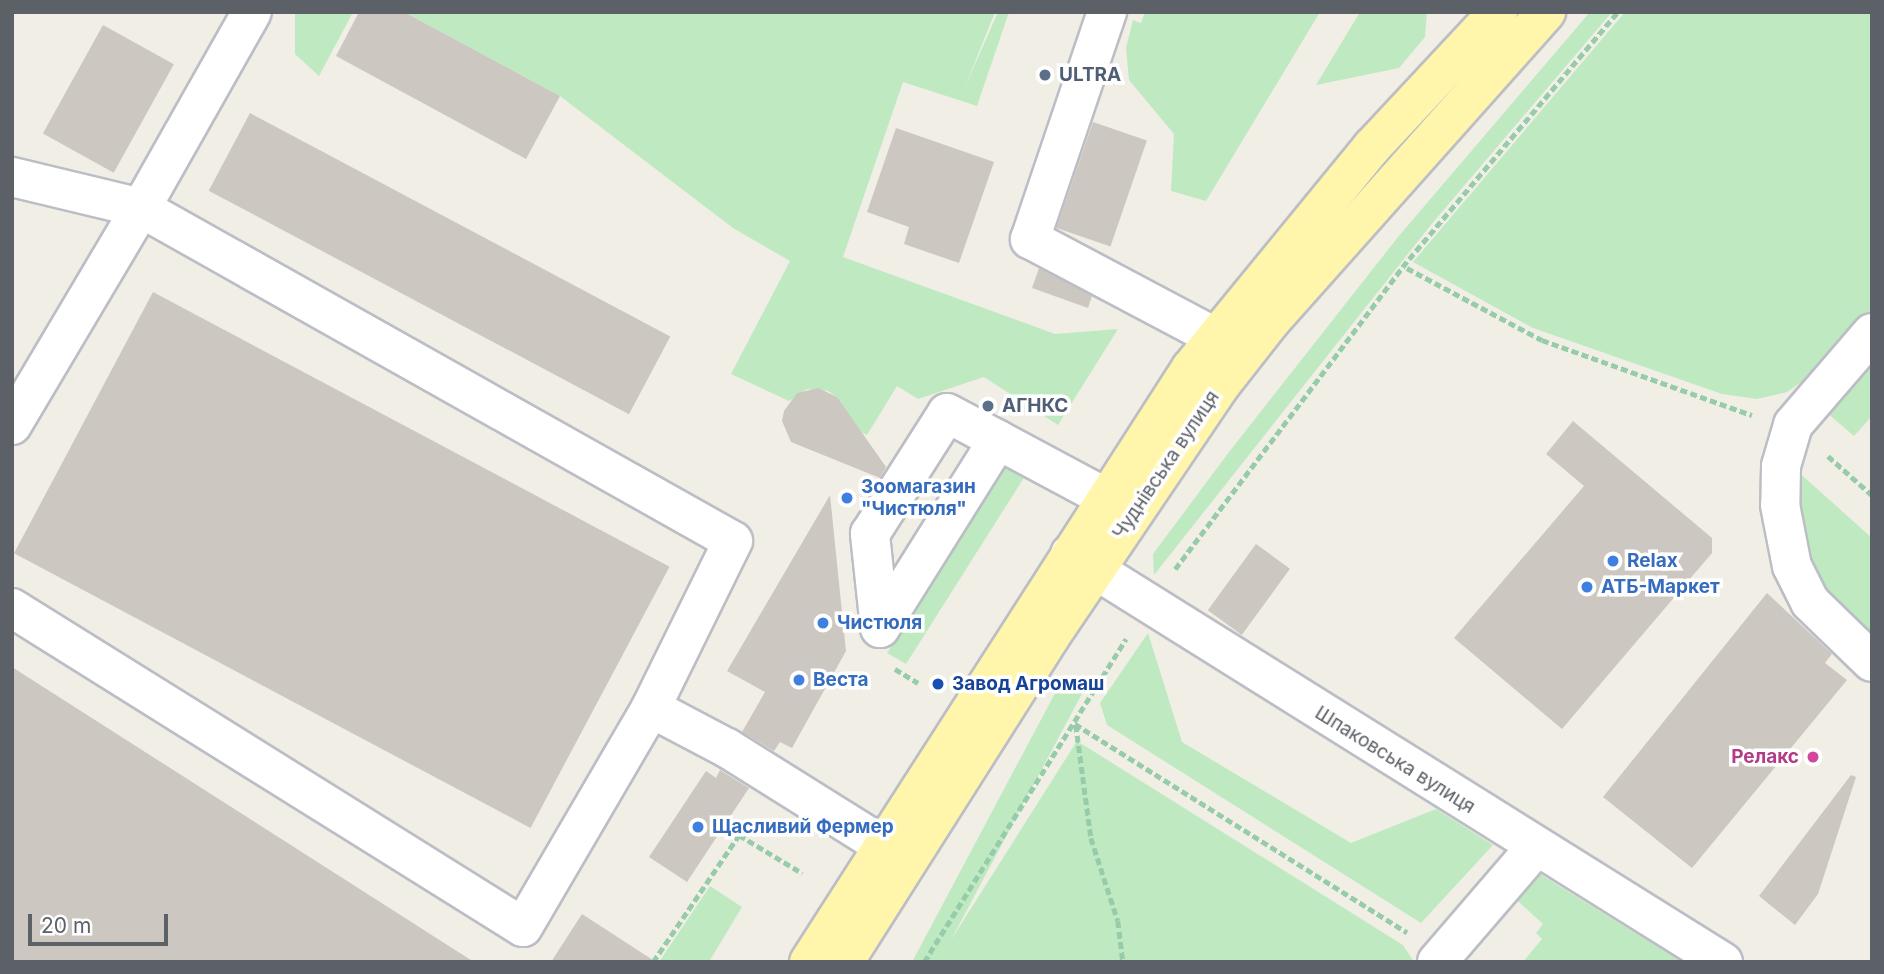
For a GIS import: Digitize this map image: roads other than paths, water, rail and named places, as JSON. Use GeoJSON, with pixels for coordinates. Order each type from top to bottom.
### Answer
{"type":"FeatureCollection","features":[{"type":"Feature","properties":{"kind":"main road","name":"Чуднівська вулиця"},"geometry":{"type":"LineString","coordinates":[[844,962],[1083,561],[1105,498],[1215,337],[1372,147],[1499,12]]}},
{"type":"Feature","properties":{"kind":"main road","name":"Чуднівська вулиця"},"geometry":{"type":"LineString","coordinates":[[809,962],[883,845],[1083,561],[1270,322],[1535,16]]}},
{"type":"Feature","properties":{"kind":"street"},"geometry":{"type":"LineString","coordinates":[[12,425],[141,208],[252,12]]}},
{"type":"Feature","properties":{"kind":"street"},"geometry":{"type":"LineString","coordinates":[[1107,12],[1030,239],[1215,337]]}},
{"type":"Feature","properties":{"kind":"street"},"geometry":{"type":"LineString","coordinates":[[12,177],[141,208],[733,541],[651,708],[523,927],[12,608]]}},
{"type":"Feature","properties":{"kind":"street"},"geometry":{"type":"LineString","coordinates":[[1872,333],[1793,425],[1781,466],[1780,505],[1791,566],[1810,602],[1872,662]]}},
{"type":"Feature","properties":{"kind":"street"},"geometry":{"type":"LineString","coordinates":[[998,440],[880,628],[870,534],[947,413],[998,440],[1105,498]]}},
{"type":"Feature","properties":{"kind":"street","name":"Шпаковська вулиця"},"geometry":{"type":"LineString","coordinates":[[1083,561],[1327,706],[1536,846],[1723,962]]}},
{"type":"Feature","properties":{"kind":"street"},"geometry":{"type":"LineString","coordinates":[[651,708],[727,748],[883,845]]}},
{"type":"Feature","properties":{"kind":"street"},"geometry":{"type":"LineString","coordinates":[[1438,961],[1536,846]]}},
{"type":"Feature","properties":{"kind":"place","name":"ULTRA"},"geometry":{"type":"Point","coordinates":[1045,75]}},
{"type":"Feature","properties":{"kind":"place","name":"АГНКС"},"geometry":{"type":"Point","coordinates":[988,406]}},
{"type":"Feature","properties":{"kind":"place","name":"Зоомагазин \"Чистюля\""},"geometry":{"type":"Point","coordinates":[847,498]}},
{"type":"Feature","properties":{"kind":"place","name":"Relax"},"geometry":{"type":"Point","coordinates":[1613,561]}},
{"type":"Feature","properties":{"kind":"place","name":"АТБ-Маркет"},"geometry":{"type":"Point","coordinates":[1587,587]}},
{"type":"Feature","properties":{"kind":"place","name":"Чистюля"},"geometry":{"type":"Point","coordinates":[823,623]}},
{"type":"Feature","properties":{"kind":"place","name":"Веста"},"geometry":{"type":"Point","coordinates":[799,680]}},
{"type":"Feature","properties":{"kind":"place","name":"Завод Агромаш"},"geometry":{"type":"Point","coordinates":[938,684]}},
{"type":"Feature","properties":{"kind":"place","name":"Релакс"},"geometry":{"type":"Point","coordinates":[1813,757]}},
{"type":"Feature","properties":{"kind":"place","name":"Щасливий Фермер"},"geometry":{"type":"Point","coordinates":[698,827]}}]}
